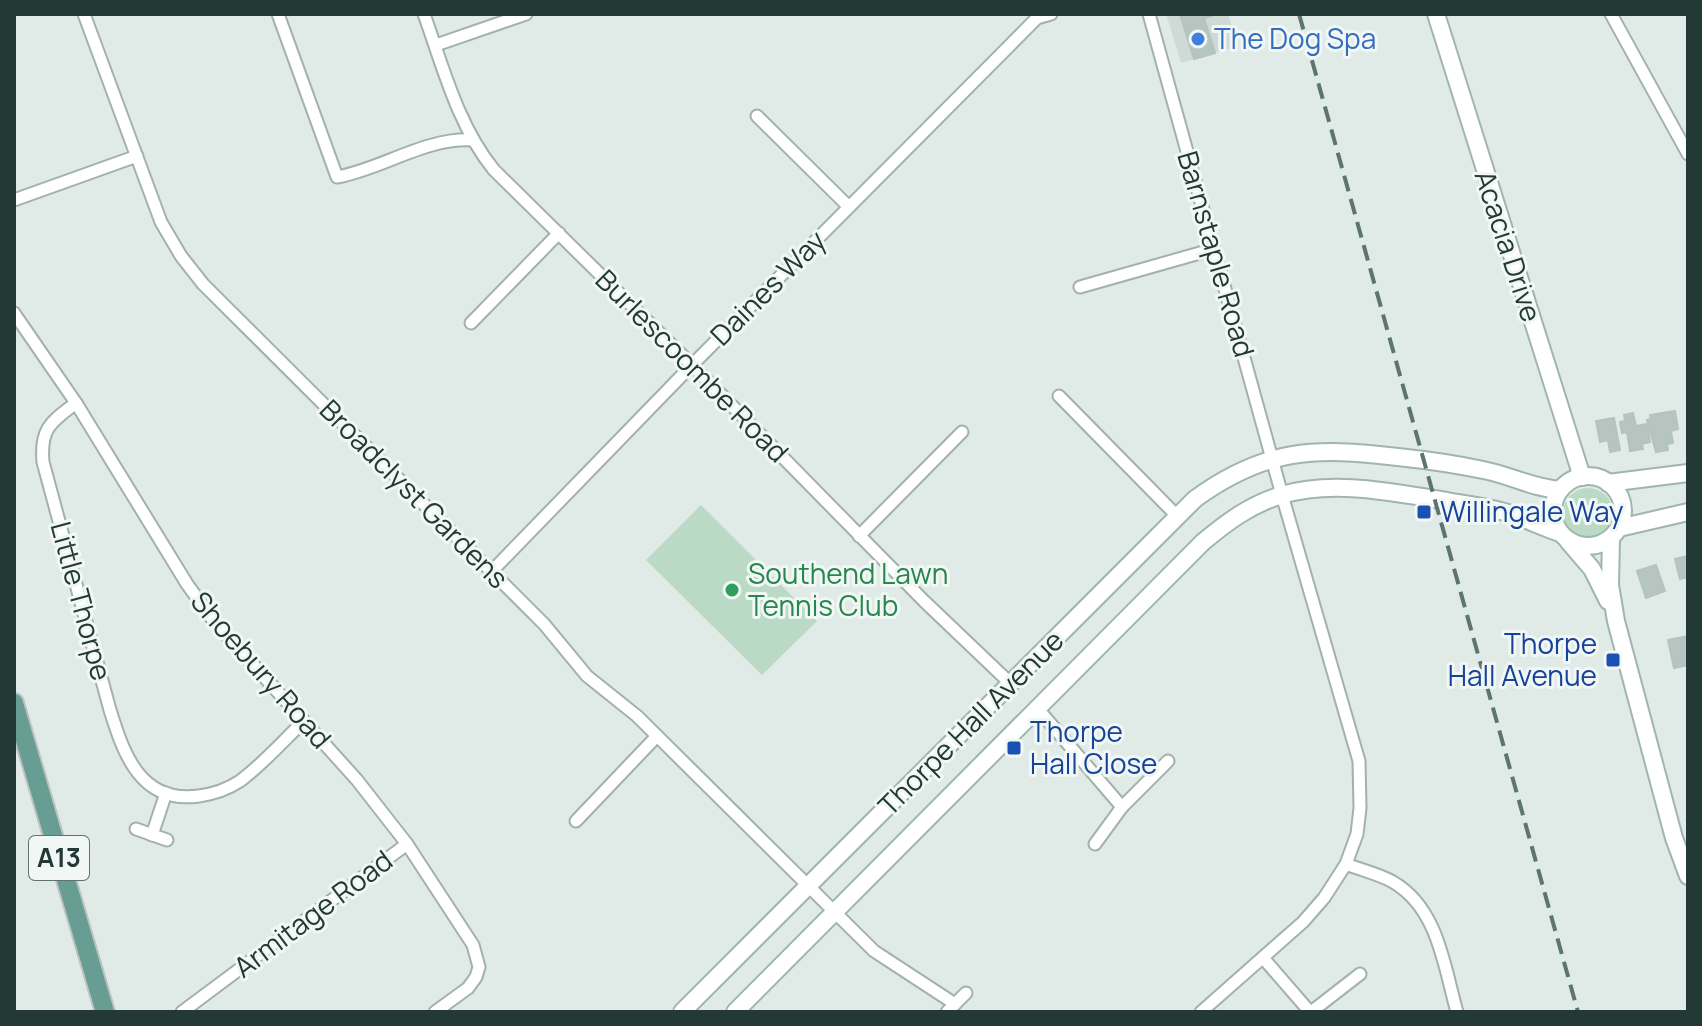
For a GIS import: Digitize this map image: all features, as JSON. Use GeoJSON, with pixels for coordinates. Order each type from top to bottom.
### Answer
{"type":"FeatureCollection","features":[{"type":"Feature","properties":{"kind":"main road","name":"A13"},"geometry":{"type":"LineString","coordinates":[[14,703],[105,1012]]}},
{"type":"Feature","properties":{"kind":"street","name":"Broadclyst Gardens"},"geometry":{"type":"LineString","coordinates":[[84,14],[154,205],[170,239],[203,284],[544,624],[587,676],[618,699],[657,736],[883,958],[951,1008]]}},
{"type":"Feature","properties":{"kind":"street"},"geometry":{"type":"LineString","coordinates":[[278,14],[337,177],[450,141],[473,140]]}},
{"type":"Feature","properties":{"kind":"street","name":"Burlescoombe Road"},"geometry":{"type":"LineString","coordinates":[[424,14],[473,140],[494,170],[1011,684]]}},
{"type":"Feature","properties":{"kind":"street"},"geometry":{"type":"LineString","coordinates":[[436,45],[526,14]]}},
{"type":"Feature","properties":{"kind":"street","name":"Barnstaple Road"},"geometry":{"type":"LineString","coordinates":[[1149,14],[1282,495]]}},
{"type":"Feature","properties":{"kind":"street","name":"Acacia Drive"},"geometry":{"type":"LineString","coordinates":[[1436,14],[1582,477]]}},
{"type":"Feature","properties":{"kind":"street"},"geometry":{"type":"LineString","coordinates":[[1611,14],[1688,154]]}},
{"type":"Feature","properties":{"kind":"street","name":"Daines Way"},"geometry":{"type":"LineString","coordinates":[[492,571],[848,206],[1031,24],[1046,15]]}},
{"type":"Feature","properties":{"kind":"street"},"geometry":{"type":"LineString","coordinates":[[757,116],[848,206]]}},
{"type":"Feature","properties":{"kind":"street"},"geometry":{"type":"LineString","coordinates":[[14,200],[137,156]]}},
{"type":"Feature","properties":{"kind":"street"},"geometry":{"type":"LineString","coordinates":[[471,323],[559,233]]}},
{"type":"Feature","properties":{"kind":"street"},"geometry":{"type":"LineString","coordinates":[[1080,287],[1214,249]]}},
{"type":"Feature","properties":{"kind":"street","name":"Shoebury Road"},"geometry":{"type":"LineString","coordinates":[[14,313],[76,403],[187,584],[213,620],[357,780],[407,844],[473,945],[479,967],[476,977],[468,988],[435,1012]]}},
{"type":"Feature","properties":{"kind":"street"},"geometry":{"type":"LineString","coordinates":[[1059,396],[1178,517]]}},
{"type":"Feature","properties":{"kind":"street","name":"Little Thorpe"},"geometry":{"type":"LineString","coordinates":[[76,403],[48,425],[43,438],[43,462],[122,747],[135,771],[146,782],[166,793]]}},
{"type":"Feature","properties":{"kind":"street"},"geometry":{"type":"LineString","coordinates":[[859,536],[962,432]]}},
{"type":"Feature","properties":{"kind":"street","name":"Thorpe Hall Avenue"},"geometry":{"type":"LineString","coordinates":[[682,1012],[1195,499],[1228,478],[1273,459],[1316,451],[1354,452],[1485,470],[1543,489],[1560,490]]}},
{"type":"Feature","properties":{"kind":"street"},"geometry":{"type":"LineString","coordinates":[[1608,483],[1688,473]]}},
{"type":"Feature","properties":{"kind":"street"},"geometry":{"type":"LineString","coordinates":[[1616,621],[1593,571],[1554,521],[1553,509],[1560,490],[1582,477],[1599,478],[1608,483],[1618,493],[1623,505],[1615,533],[1610,585],[1616,621],[1674,838],[1688,876]]}},
{"type":"Feature","properties":{"kind":"street","name":"Thorpe Hall Avenue"},"geometry":{"type":"LineString","coordinates":[[735,1012],[1203,542],[1227,521],[1253,506],[1282,495],[1327,488],[1404,494],[1491,509],[1564,537]]}},
{"type":"Feature","properties":{"kind":"street"},"geometry":{"type":"LineString","coordinates":[[1201,1012],[1303,922],[1324,898],[1346,864],[1357,834],[1359,761],[1282,495]]}},
{"type":"Feature","properties":{"kind":"street"},"geometry":{"type":"LineString","coordinates":[[1564,537],[1579,546],[1593,546],[1615,533],[1688,512]]}},
{"type":"Feature","properties":{"kind":"street"},"geometry":{"type":"LineString","coordinates":[[1038,709],[1122,807]]}},
{"type":"Feature","properties":{"kind":"street"},"geometry":{"type":"LineString","coordinates":[[152,835],[166,793],[191,797],[240,781],[304,721]]}},
{"type":"Feature","properties":{"kind":"street"},"geometry":{"type":"LineString","coordinates":[[576,821],[657,736]]}},
{"type":"Feature","properties":{"kind":"street"},"geometry":{"type":"LineString","coordinates":[[1095,844],[1122,807],[1168,761]]}},
{"type":"Feature","properties":{"kind":"street"},"geometry":{"type":"LineString","coordinates":[[136,829],[167,840]]}},
{"type":"Feature","properties":{"kind":"street","name":"Armitage Road"},"geometry":{"type":"LineString","coordinates":[[182,1012],[407,844]]}},
{"type":"Feature","properties":{"kind":"street"},"geometry":{"type":"LineString","coordinates":[[1346,864],[1392,882],[1421,907],[1432,925],[1457,1012]]}},
{"type":"Feature","properties":{"kind":"street"},"geometry":{"type":"LineString","coordinates":[[1264,959],[1310,1012],[1360,974]]}},
{"type":"Feature","properties":{"kind":"street"},"geometry":{"type":"LineString","coordinates":[[951,1008],[966,993]]}},
{"type":"Feature","properties":{"kind":"shaded area"},"geometry":{"type":"Polygon","coordinates":[[[1166,14],[1228,14],[1238,46],[1181,63],[1166,14]]]}},
{"type":"Feature","properties":{"kind":"green space"},"geometry":{"type":"Polygon","coordinates":[[[1588,488],[1606,495],[1613,513],[1606,531],[1588,538],[1570,531],[1563,513],[1570,495],[1588,488]]]}},
{"type":"Feature","properties":{"kind":"green space","name":"Southend Lawn Tennis Club"},"geometry":{"type":"Polygon","coordinates":[[[701,505],[817,621],[762,675],[646,560],[701,505]]]}},
{"type":"Feature","properties":{"kind":"building"},"geometry":{"type":"Polygon","coordinates":[[[1180,14],[1210,14],[1204,18],[1215,53],[1194,59],[1180,14]]]}},
{"type":"Feature","properties":{"kind":"building"},"geometry":{"type":"Polygon","coordinates":[[[1675,411],[1678,429],[1671,431],[1673,443],[1667,444],[1668,450],[1656,452],[1647,420],[1651,419],[1650,415],[1675,411]]]}},
{"type":"Feature","properties":{"kind":"building"},"geometry":{"type":"Polygon","coordinates":[[[1633,413],[1636,426],[1647,424],[1650,442],[1642,444],[1643,449],[1630,451],[1627,432],[1622,433],[1620,422],[1625,421],[1624,415],[1633,413]]]}},
{"type":"Feature","properties":{"kind":"building"},"geometry":{"type":"Polygon","coordinates":[[[1614,418],[1620,450],[1610,452],[1608,440],[1600,442],[1596,421],[1614,418]]]}},
{"type":"Feature","properties":{"kind":"building"},"geometry":{"type":"Polygon","coordinates":[[[1688,556],[1688,577],[1680,579],[1675,559],[1688,556]]]}},
{"type":"Feature","properties":{"kind":"building"},"geometry":{"type":"Polygon","coordinates":[[[1656,565],[1665,591],[1646,598],[1637,571],[1656,565]]]}},
{"type":"Feature","properties":{"kind":"building"},"geometry":{"type":"Polygon","coordinates":[[[1688,636],[1688,665],[1674,668],[1668,640],[1688,636]]]}},
{"type":"Feature","properties":{"kind":"railway"},"geometry":{"type":"LineString","coordinates":[[1299,14],[1578,1012]]}},
{"type":"Feature","properties":{"kind":"place","name":"The Dog Spa"},"geometry":{"type":"Point","coordinates":[1198,39]}},
{"type":"Feature","properties":{"kind":"place","name":"Willingale Way"},"geometry":{"type":"Point","coordinates":[1424,512]}},
{"type":"Feature","properties":{"kind":"place","name":"Southend Lawn Tennis Club"},"geometry":{"type":"Point","coordinates":[732,590]}},
{"type":"Feature","properties":{"kind":"place","name":"Thorpe Hall Avenue"},"geometry":{"type":"Point","coordinates":[1613,660]}},
{"type":"Feature","properties":{"kind":"place","name":"Thorpe Hall Close"},"geometry":{"type":"Point","coordinates":[1014,748]}}]}
